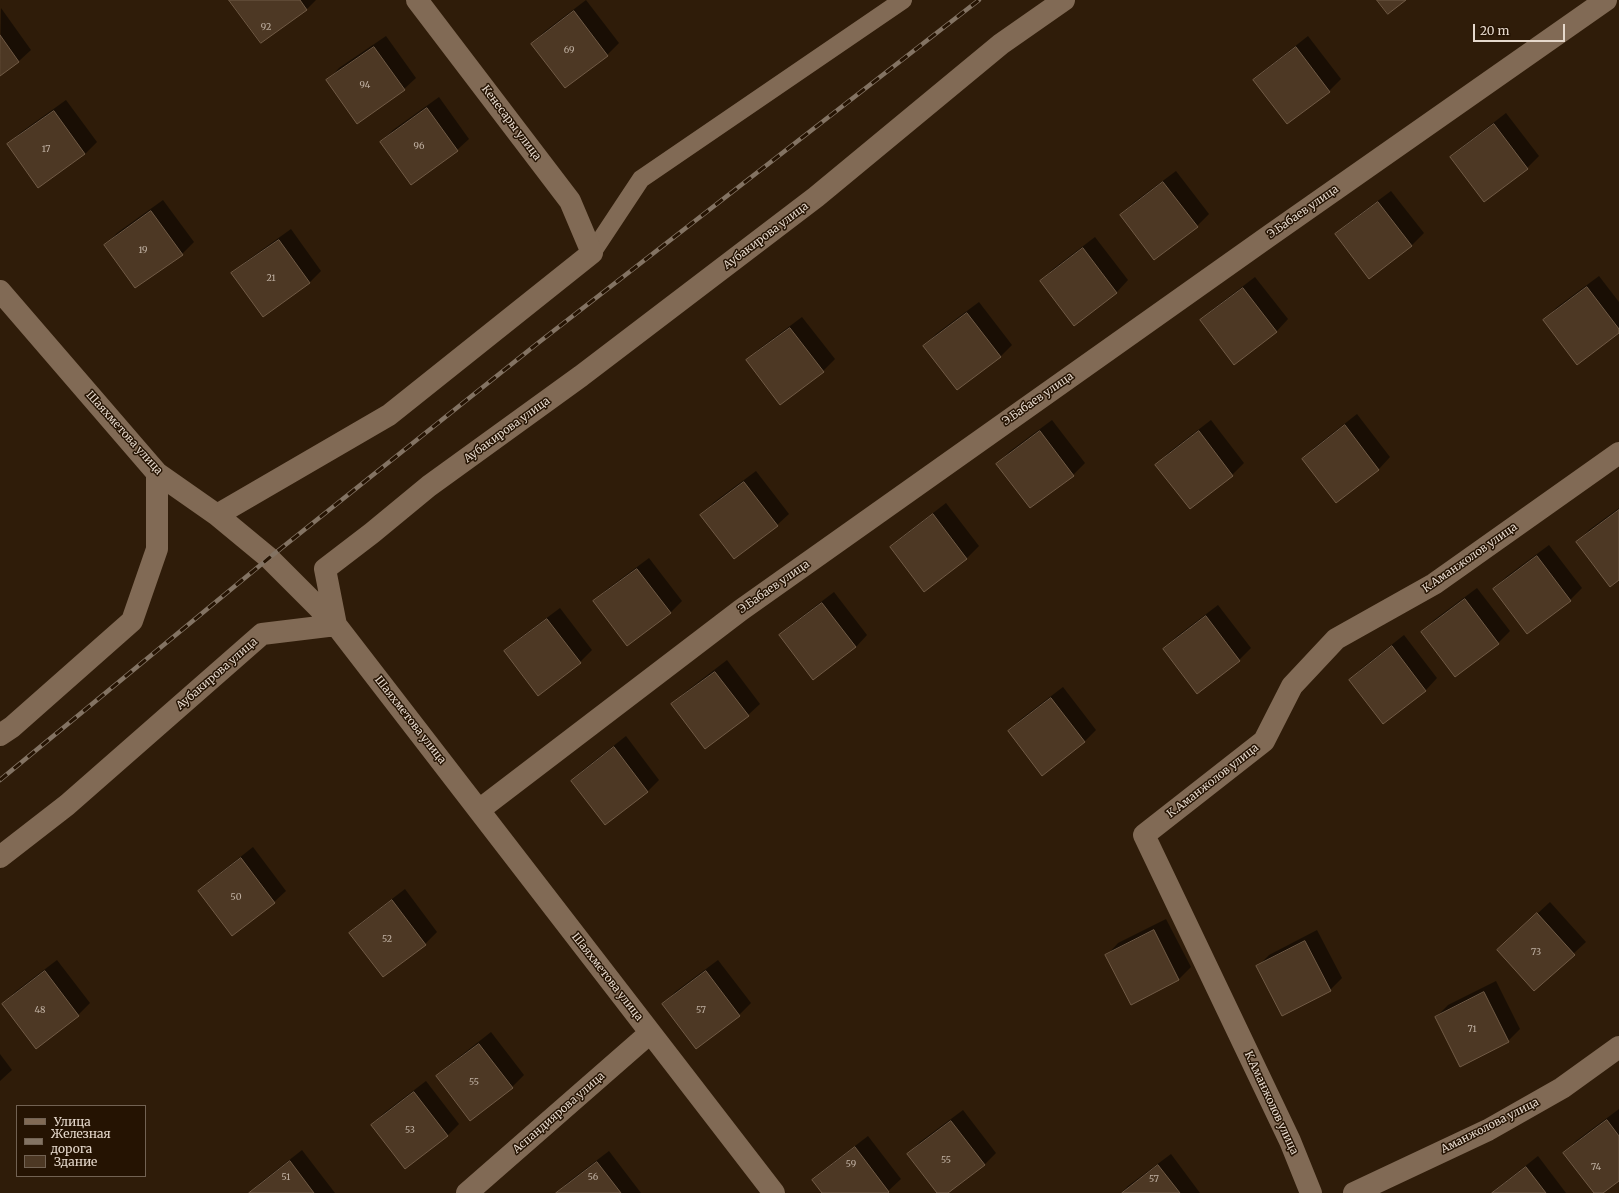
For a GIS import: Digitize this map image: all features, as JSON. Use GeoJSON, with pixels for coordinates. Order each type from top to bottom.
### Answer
{"type":"FeatureCollection","features":[{"type":"Feature","properties":{"kind":"street","name":"Кенесары улица"},"geometry":{"type":"LineString","coordinates":[[417,0],[570,201],[592,253]]}},
{"type":"Feature","properties":{"kind":"street","name":"Аубакирова улица"},"geometry":{"type":"LineString","coordinates":[[0,857],[67,805],[262,634],[336,625],[325,569],[429,486],[581,376],[816,197],[1001,44],[1064,0]]}},
{"type":"Feature","properties":{"kind":"street","name":"Э.Бабаев улица"},"geometry":{"type":"LineString","coordinates":[[479,810],[741,610],[1269,236],[1606,0]]}},
{"type":"Feature","properties":{"kind":"street"},"geometry":{"type":"LineString","coordinates":[[217,515],[389,415],[592,253]]}},
{"type":"Feature","properties":{"kind":"street","name":"Шаяхметова улица"},"geometry":{"type":"LineString","coordinates":[[0,291],[156,473],[217,515],[269,558],[336,625],[774,1193]]}},
{"type":"Feature","properties":{"kind":"street","name":"К.Аманжолов улица"},"geometry":{"type":"LineString","coordinates":[[1312,1193],[1290,1141],[1144,835],[1264,741],[1292,686],[1336,639],[1434,584],[1619,453]]}},
{"type":"Feature","properties":{"kind":"street"},"geometry":{"type":"LineString","coordinates":[[0,735],[12,727],[132,621],[157,549],[156,473]]}},
{"type":"Feature","properties":{"kind":"street","name":"Аспандиярова улица"},"geometry":{"type":"LineString","coordinates":[[468,1193],[650,1033]]}},
{"type":"Feature","properties":{"kind":"street","name":"Аманжолова улица"},"geometry":{"type":"LineString","coordinates":[[1354,1193],[1488,1130],[1562,1088],[1619,1048]]}},
{"type":"Feature","properties":{"kind":"lane"},"geometry":{"type":"LineString","coordinates":[[592,253],[642,180],[903,0]]}},
{"type":"Feature","properties":{"kind":"building"},"geometry":{"type":"Polygon","coordinates":[[[229,0],[300,0],[307,10],[261,43],[229,0]]]}},
{"type":"Feature","properties":{"kind":"building"},"geometry":{"type":"Polygon","coordinates":[[[1377,0],[1406,0],[1388,14],[1377,0]]]}},
{"type":"Feature","properties":{"kind":"building"},"geometry":{"type":"Polygon","coordinates":[[[574,11],[608,56],[565,88],[531,44],[574,11]]]}},
{"type":"Feature","properties":{"kind":"building"},"geometry":{"type":"Polygon","coordinates":[[[0,35],[19,62],[0,76],[0,35]]]}},
{"type":"Feature","properties":{"kind":"building"},"geometry":{"type":"Polygon","coordinates":[[[374,47],[405,90],[357,124],[326,80],[374,47]]]}},
{"type":"Feature","properties":{"kind":"building"},"geometry":{"type":"Polygon","coordinates":[[[1296,47],[1330,92],[1287,124],[1253,80],[1296,47]]]}},
{"type":"Feature","properties":{"kind":"building"},"geometry":{"type":"Polygon","coordinates":[[[427,108],[458,151],[411,185],[380,142],[427,108]]]}},
{"type":"Feature","properties":{"kind":"building"},"geometry":{"type":"Polygon","coordinates":[[[54,111],[85,154],[38,188],[7,144],[54,111]]]}},
{"type":"Feature","properties":{"kind":"building"},"geometry":{"type":"Polygon","coordinates":[[[1494,124],[1528,169],[1484,202],[1450,157],[1494,124]]]}},
{"type":"Feature","properties":{"kind":"building"},"geometry":{"type":"Polygon","coordinates":[[[1163,182],[1198,227],[1154,260],[1120,215],[1163,182]]]}},
{"type":"Feature","properties":{"kind":"building"},"geometry":{"type":"Polygon","coordinates":[[[1378,202],[1412,246],[1369,279],[1335,234],[1378,202]]]}},
{"type":"Feature","properties":{"kind":"building"},"geometry":{"type":"Polygon","coordinates":[[[151,211],[183,255],[135,288],[104,245],[151,211]]]}},
{"type":"Feature","properties":{"kind":"building"},"geometry":{"type":"Polygon","coordinates":[[[279,240],[310,283],[263,317],[231,273],[279,240]]]}},
{"type":"Feature","properties":{"kind":"building"},"geometry":{"type":"Polygon","coordinates":[[[1083,248],[1117,293],[1074,326],[1040,281],[1083,248]]]}},
{"type":"Feature","properties":{"kind":"building"},"geometry":{"type":"Polygon","coordinates":[[[1587,287],[1619,329],[1619,333],[1577,365],[1543,320],[1587,287]]]}},
{"type":"Feature","properties":{"kind":"building"},"geometry":{"type":"Polygon","coordinates":[[[1243,288],[1277,332],[1234,365],[1200,320],[1243,288]]]}},
{"type":"Feature","properties":{"kind":"building"},"geometry":{"type":"Polygon","coordinates":[[[967,313],[1001,357],[957,390],[923,346],[967,313]]]}},
{"type":"Feature","properties":{"kind":"building"},"geometry":{"type":"Polygon","coordinates":[[[790,328],[824,372],[780,405],[746,360],[790,328]]]}},
{"type":"Feature","properties":{"kind":"building"},"geometry":{"type":"Polygon","coordinates":[[[1345,425],[1379,470],[1336,503],[1302,459],[1345,425]]]}},
{"type":"Feature","properties":{"kind":"building"},"geometry":{"type":"Polygon","coordinates":[[[1040,431],[1074,476],[1030,508],[996,464],[1040,431]]]}},
{"type":"Feature","properties":{"kind":"building"},"geometry":{"type":"Polygon","coordinates":[[[1199,431],[1233,476],[1190,509],[1155,465],[1199,431]]]}},
{"type":"Feature","properties":{"kind":"building"},"geometry":{"type":"Polygon","coordinates":[[[744,482],[778,526],[734,559],[700,515],[744,482]]]}},
{"type":"Feature","properties":{"kind":"building"},"geometry":{"type":"Polygon","coordinates":[[[1619,510],[1619,580],[1610,587],[1576,542],[1619,510]]]}},
{"type":"Feature","properties":{"kind":"building"},"geometry":{"type":"Polygon","coordinates":[[[933,514],[967,559],[924,592],[890,547],[933,514]]]}},
{"type":"Feature","properties":{"kind":"building"},"geometry":{"type":"Polygon","coordinates":[[[1537,556],[1571,601],[1527,634],[1493,589],[1537,556]]]}},
{"type":"Feature","properties":{"kind":"building"},"geometry":{"type":"Polygon","coordinates":[[[637,569],[671,613],[627,646],[593,601],[637,569]]]}},
{"type":"Feature","properties":{"kind":"building"},"geometry":{"type":"Polygon","coordinates":[[[1465,599],[1499,644],[1455,677],[1421,632],[1465,599]]]}},
{"type":"Feature","properties":{"kind":"building"},"geometry":{"type":"Polygon","coordinates":[[[822,603],[856,647],[813,680],[779,635],[822,603]]]}},
{"type":"Feature","properties":{"kind":"building"},"geometry":{"type":"Polygon","coordinates":[[[1206,616],[1240,661],[1197,694],[1163,649],[1206,616]]]}},
{"type":"Feature","properties":{"kind":"building"},"geometry":{"type":"Polygon","coordinates":[[[547,619],[581,663],[538,696],[504,651],[547,619]]]}},
{"type":"Feature","properties":{"kind":"building"},"geometry":{"type":"Polygon","coordinates":[[[1392,646],[1426,691],[1383,724],[1349,680],[1392,646]]]}},
{"type":"Feature","properties":{"kind":"building"},"geometry":{"type":"Polygon","coordinates":[[[715,672],[749,716],[705,749],[671,704],[715,672]]]}},
{"type":"Feature","properties":{"kind":"building"},"geometry":{"type":"Polygon","coordinates":[[[1051,698],[1085,742],[1042,776],[1008,731],[1051,698]]]}},
{"type":"Feature","properties":{"kind":"building"},"geometry":{"type":"Polygon","coordinates":[[[614,747],[648,792],[605,825],[571,781],[614,747]]]}},
{"type":"Feature","properties":{"kind":"building"},"geometry":{"type":"Polygon","coordinates":[[[241,858],[275,903],[232,936],[198,891],[241,858]]]}},
{"type":"Feature","properties":{"kind":"building"},"geometry":{"type":"Polygon","coordinates":[[[392,900],[426,945],[383,977],[349,933],[392,900]]]}},
{"type":"Feature","properties":{"kind":"building"},"geometry":{"type":"Polygon","coordinates":[[[1537,913],[1575,955],[1534,991],[1497,950],[1537,913]]]}},
{"type":"Feature","properties":{"kind":"building"},"geometry":{"type":"Polygon","coordinates":[[[1154,930],[1179,980],[1131,1005],[1105,955],[1154,930]]]}},
{"type":"Feature","properties":{"kind":"building"},"geometry":{"type":"Polygon","coordinates":[[[1305,941],[1331,991],[1282,1016],[1256,966],[1305,941]]]}},
{"type":"Feature","properties":{"kind":"building"},"geometry":{"type":"Polygon","coordinates":[[[45,971],[79,1016],[36,1049],[2,1004],[45,971]]]}},
{"type":"Feature","properties":{"kind":"building"},"geometry":{"type":"Polygon","coordinates":[[[706,971],[740,1016],[696,1049],[662,1004],[706,971]]]}},
{"type":"Feature","properties":{"kind":"building"},"geometry":{"type":"Polygon","coordinates":[[[1484,992],[1509,1042],[1460,1067],[1435,1017],[1484,992]]]}},
{"type":"Feature","properties":{"kind":"building"},"geometry":{"type":"Polygon","coordinates":[[[479,1044],[513,1088],[470,1121],[436,1076],[479,1044]]]}},
{"type":"Feature","properties":{"kind":"building"},"geometry":{"type":"Polygon","coordinates":[[[414,1092],[448,1136],[405,1169],[371,1125],[414,1092]]]}},
{"type":"Feature","properties":{"kind":"building"},"geometry":{"type":"Polygon","coordinates":[[[1607,1120],[1619,1136],[1619,1181],[1603,1193],[1594,1193],[1563,1153],[1607,1120]]]}},
{"type":"Feature","properties":{"kind":"building"},"geometry":{"type":"Polygon","coordinates":[[[951,1121],[985,1165],[948,1193],[937,1193],[907,1154],[951,1121]]]}},
{"type":"Feature","properties":{"kind":"building"},"geometry":{"type":"Polygon","coordinates":[[[855,1147],[889,1192],[822,1193],[812,1180],[855,1147]]]}},
{"type":"Feature","properties":{"kind":"building"},"geometry":{"type":"Polygon","coordinates":[[[290,1161],[314,1193],[249,1193],[290,1161]]]}},
{"type":"Feature","properties":{"kind":"building"},"geometry":{"type":"Polygon","coordinates":[[[597,1162],[621,1193],[556,1193],[597,1162]]]}},
{"type":"Feature","properties":{"kind":"building"},"geometry":{"type":"Polygon","coordinates":[[[1158,1165],[1180,1193],[1122,1193],[1158,1165]]]}},
{"type":"Feature","properties":{"kind":"building"},"geometry":{"type":"Polygon","coordinates":[[[1526,1167],[1546,1193],[1492,1193],[1526,1167]]]}},
{"type":"Feature","properties":{"kind":"railway"},"geometry":{"type":"LineString","coordinates":[[0,780],[269,558],[538,343],[979,0]]}}]}
